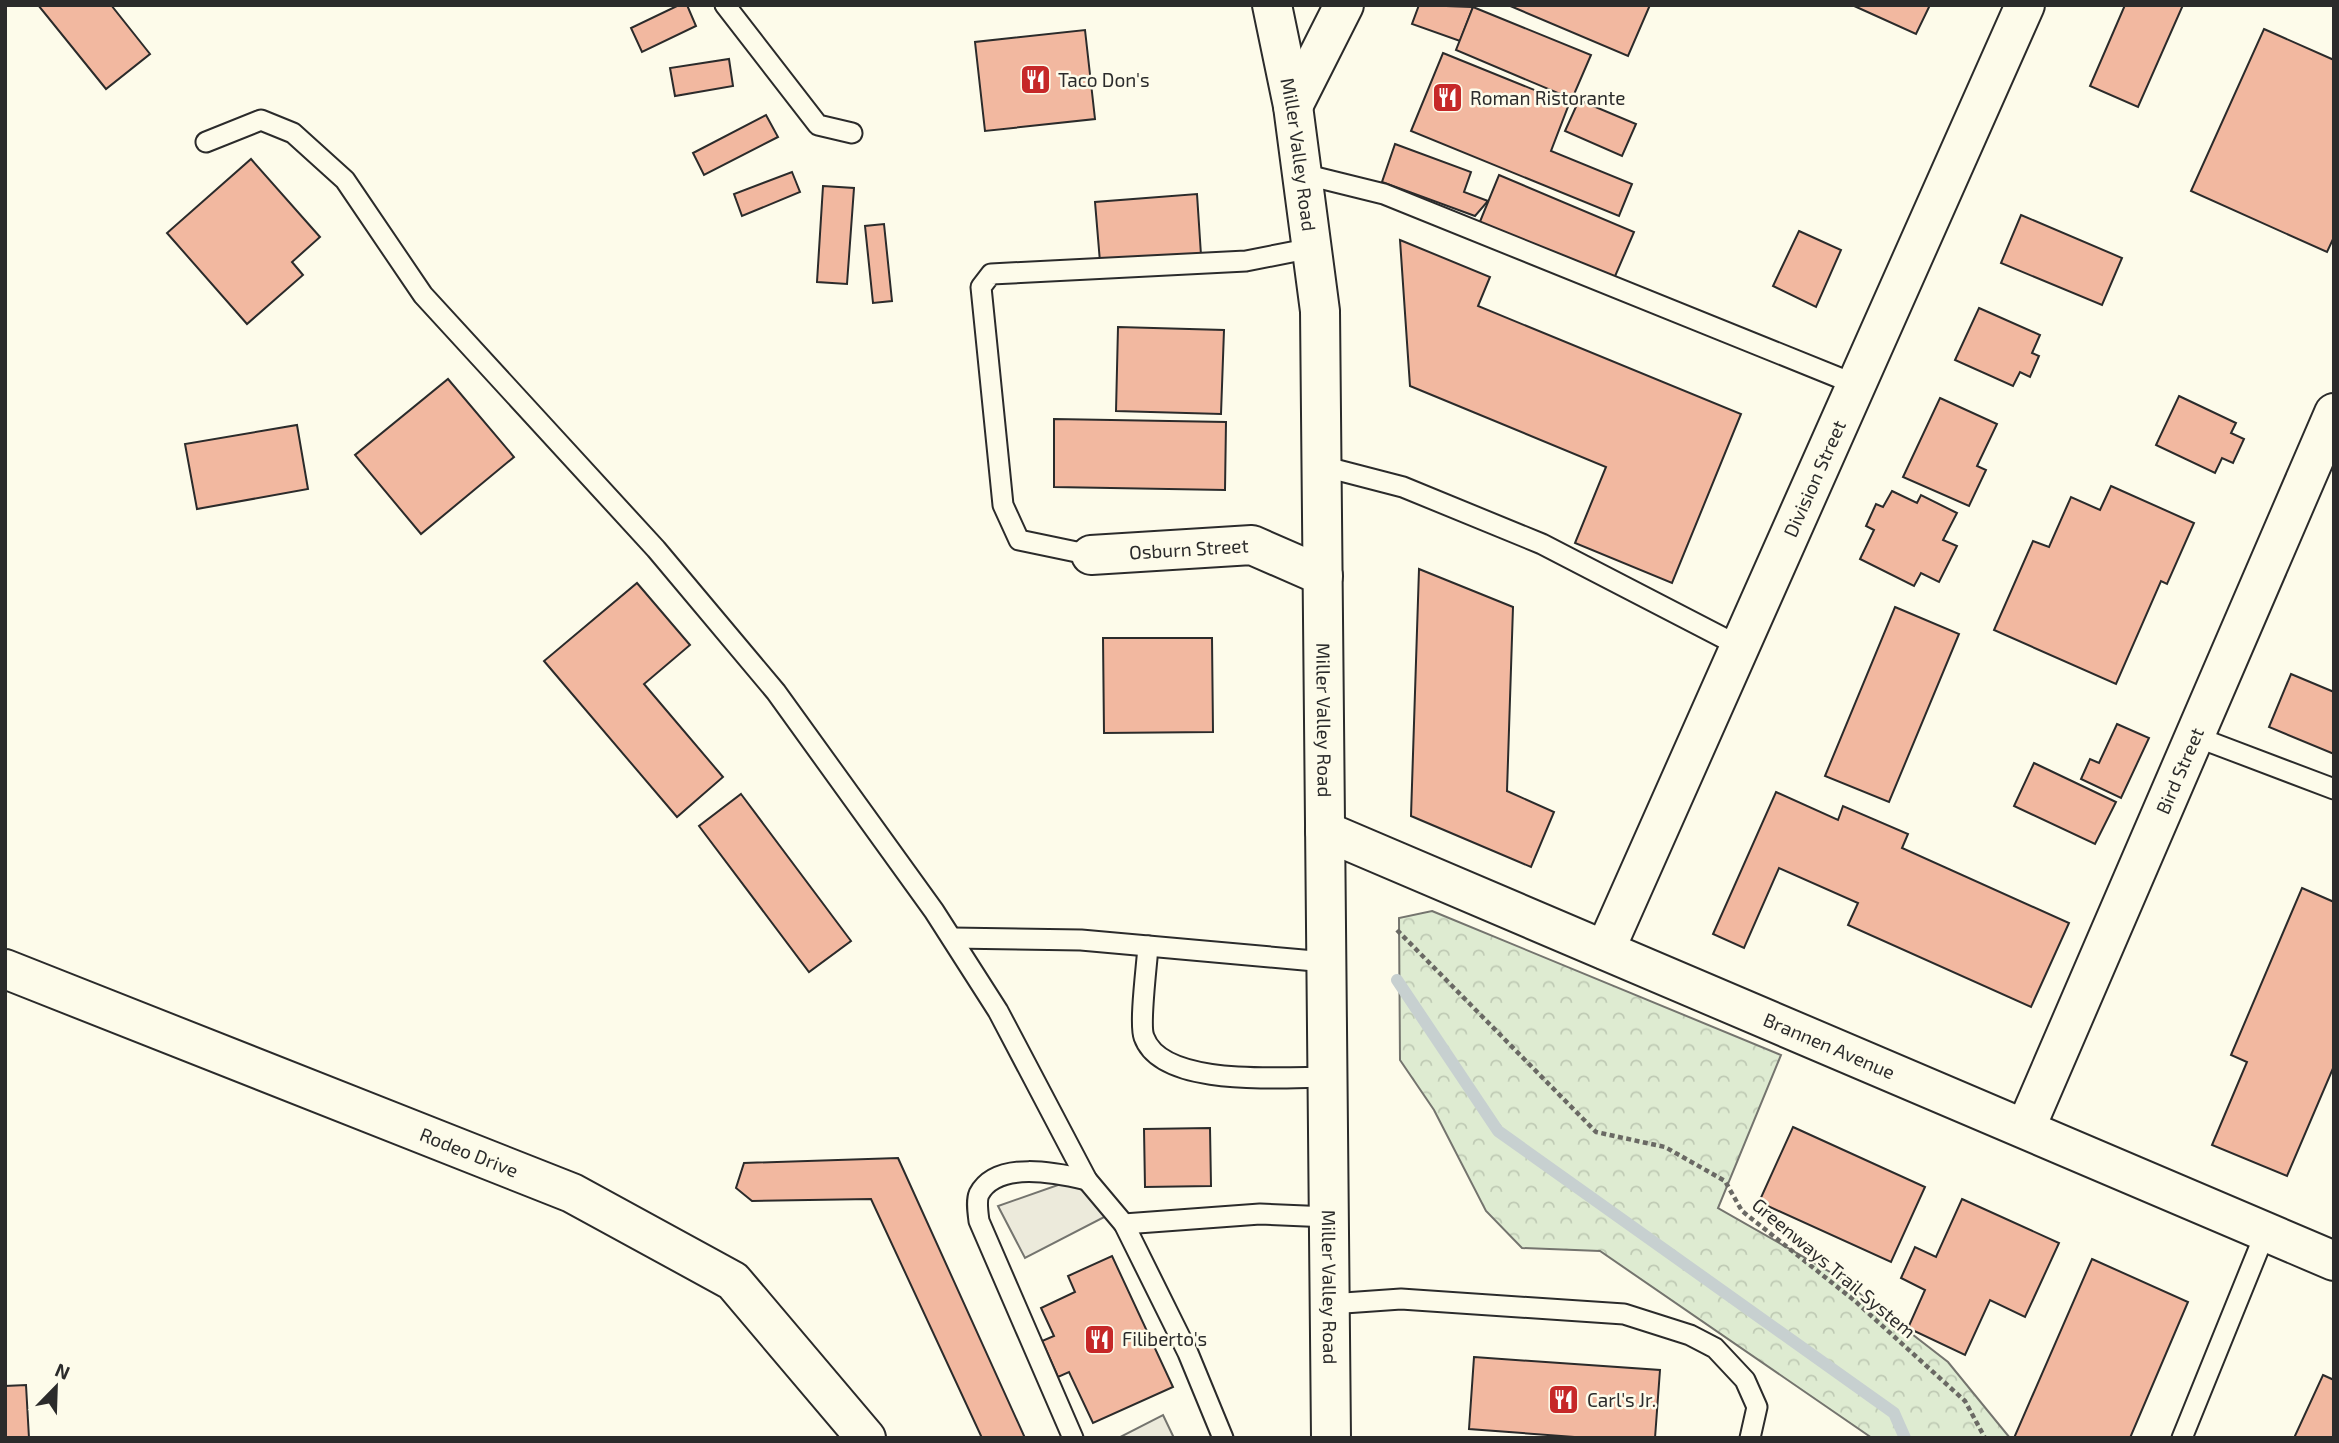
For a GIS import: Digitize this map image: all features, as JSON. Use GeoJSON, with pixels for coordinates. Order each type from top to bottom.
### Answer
{"type":"FeatureCollection","features":[{"type":"Feature","properties":{"kind":"street","name":"Miller Valley Road"},"geometry":{"type":"LineString","coordinates":[[1272,5],[1293,106],[1320,311],[1331,1438]]}},
{"type":"Feature","properties":{"kind":"street"},"geometry":{"type":"LineString","coordinates":[[1293,106],[1344,5]]}},
{"type":"Feature","properties":{"kind":"street","name":"Division Street"},"geometry":{"type":"LineString","coordinates":[[1605,950],[2025,5]]}},
{"type":"Feature","properties":{"kind":"street","name":"Bird Street"},"geometry":{"type":"LineString","coordinates":[[2026,1127],[2334,413]]}},
{"type":"Feature","properties":{"kind":"street","name":"Osburn Street"},"geometry":{"type":"LineString","coordinates":[[1091,555],[1252,545],[1323,576]]}},
{"type":"Feature","properties":{"kind":"street","name":"Brannen Avenue"},"geometry":{"type":"LineString","coordinates":[[1325,831],[2026,1127],[2334,1261]]}},
{"type":"Feature","properties":{"kind":"street","name":"Rodeo Drive"},"geometry":{"type":"LineString","coordinates":[[5,969],[572,1193],[733,1281],[866,1438]]}},
{"type":"Feature","properties":{"kind":"lane"},"geometry":{"type":"LineString","coordinates":[[725,5],[818,125],[852,133]]}},
{"type":"Feature","properties":{"kind":"lane"},"geometry":{"type":"LineString","coordinates":[[206,142],[261,120],[293,133],[345,180],[423,295],[656,549],[776,692],[951,938],[998,1011],[1087,1180],[1124,1224],[1188,1353],[1223,1438]]}},
{"type":"Feature","properties":{"kind":"lane"},"geometry":{"type":"LineString","coordinates":[[1303,174],[1384,194],[1857,385]]}},
{"type":"Feature","properties":{"kind":"lane"},"geometry":{"type":"LineString","coordinates":[[1091,555],[1019,540],[1003,505],[981,287],[991,275],[1246,261],[1312,248]]}},
{"type":"Feature","properties":{"kind":"lane"},"geometry":{"type":"LineString","coordinates":[[1322,466],[1403,487],[1542,544],[1741,647]]}},
{"type":"Feature","properties":{"kind":"lane"},"geometry":{"type":"LineString","coordinates":[[2194,736],[2334,789]]}},
{"type":"Feature","properties":{"kind":"lane"},"geometry":{"type":"LineString","coordinates":[[951,938],[1081,940],[1326,962]]}},
{"type":"Feature","properties":{"kind":"lane"},"geometry":{"type":"LineString","coordinates":[[1148,946],[1143,1036],[1155,1055],[1180,1069],[1231,1076],[1328,1077]]}},
{"type":"Feature","properties":{"kind":"lane"},"geometry":{"type":"LineString","coordinates":[[1073,1438],[979,1221],[978,1196],[988,1181],[1017,1172],[1043,1171],[1087,1180]]}},
{"type":"Feature","properties":{"kind":"lane"},"geometry":{"type":"LineString","coordinates":[[1124,1224],[1260,1214],[1329,1217]]}},
{"type":"Feature","properties":{"kind":"lane"},"geometry":{"type":"LineString","coordinates":[[2182,1438],[2266,1231]]}},
{"type":"Feature","properties":{"kind":"lane"},"geometry":{"type":"LineString","coordinates":[[1330,1304],[1401,1299],[1624,1314],[1690,1335],[1715,1348],[1745,1380],[1757,1407],[1750,1438]]}},
{"type":"Feature","properties":{"kind":"path","name":"Greenways Trail System"},"geometry":{"type":"LineString","coordinates":[[1397,930],[1596,1132],[1665,1147],[1725,1181],[1742,1211],[1855,1301],[1965,1401],[1985,1438]]}},
{"type":"Feature","properties":{"kind":"green space"},"geometry":{"type":"Polygon","coordinates":[[[1432,911],[1781,1055],[1718,1208],[1837,1276],[1948,1362],[2010,1438],[1872,1438],[1600,1251],[1522,1248],[1486,1211],[1434,1110],[1400,1060],[1399,918],[1432,911]]]}},
{"type":"Feature","properties":{"kind":"shaded area"},"geometry":{"type":"Polygon","coordinates":[[[1078,1178],[1114,1212],[1025,1258],[998,1206],[1078,1178]]]}},
{"type":"Feature","properties":{"kind":"shaded area"},"geometry":{"type":"Polygon","coordinates":[[[1163,1415],[1174,1438],[1120,1438],[1120,1437],[1163,1415]]]}},
{"type":"Feature","properties":{"kind":"building"},"geometry":{"type":"Polygon","coordinates":[[[38,5],[111,5],[150,54],[106,89],[38,5]]]}},
{"type":"Feature","properties":{"kind":"building"},"geometry":{"type":"Polygon","coordinates":[[[679,5],[687,5],[696,26],[642,52],[631,28],[679,5]]]}},
{"type":"Feature","properties":{"kind":"building"},"geometry":{"type":"Polygon","coordinates":[[[1419,5],[1473,7],[1460,41],[1412,24],[1419,5]]]}},
{"type":"Feature","properties":{"kind":"building"},"geometry":{"type":"Polygon","coordinates":[[[1508,5],[1650,5],[1628,56],[1508,5]]]}},
{"type":"Feature","properties":{"kind":"building"},"geometry":{"type":"Polygon","coordinates":[[[1852,5],[1930,5],[1916,34],[1852,5]]]}},
{"type":"Feature","properties":{"kind":"building"},"geometry":{"type":"Polygon","coordinates":[[[2125,5],[2183,5],[2138,107],[2090,86],[2125,5]]]}},
{"type":"Feature","properties":{"kind":"building"},"geometry":{"type":"Polygon","coordinates":[[[1473,7],[1591,55],[1572,99],[1456,50],[1473,7]]]}},
{"type":"Feature","properties":{"kind":"building"},"geometry":{"type":"Polygon","coordinates":[[[2264,29],[2334,60],[2334,237],[2327,252],[2191,191],[2264,29]]]}},
{"type":"Feature","properties":{"kind":"building","name":"Taco Don's"},"geometry":{"type":"Polygon","coordinates":[[[1085,30],[1095,119],[985,131],[975,42],[1085,30]]]}},
{"type":"Feature","properties":{"kind":"building"},"geometry":{"type":"Polygon","coordinates":[[[1443,53],[1569,104],[1551,151],[1632,184],[1619,216],[1411,131],[1443,53]]]}},
{"type":"Feature","properties":{"kind":"building"},"geometry":{"type":"Polygon","coordinates":[[[729,59],[733,86],[675,96],[670,68],[729,59]]]}},
{"type":"Feature","properties":{"kind":"building"},"geometry":{"type":"Polygon","coordinates":[[[1579,100],[1636,124],[1622,156],[1565,131],[1579,100]]]}},
{"type":"Feature","properties":{"kind":"building"},"geometry":{"type":"Polygon","coordinates":[[[766,115],[778,137],[704,175],[693,153],[766,115]]]}},
{"type":"Feature","properties":{"kind":"building"},"geometry":{"type":"Polygon","coordinates":[[[1395,144],[1471,172],[1464,192],[1488,201],[1475,216],[1382,182],[1395,144]]]}},
{"type":"Feature","properties":{"kind":"building"},"geometry":{"type":"Polygon","coordinates":[[[251,159],[320,237],[292,262],[303,275],[247,324],[167,233],[251,159]]]}},
{"type":"Feature","properties":{"kind":"building"},"geometry":{"type":"Polygon","coordinates":[[[792,172],[800,192],[742,216],[734,194],[792,172]]]}},
{"type":"Feature","properties":{"kind":"building"},"geometry":{"type":"Polygon","coordinates":[[[1499,175],[1634,232],[1613,281],[1479,224],[1499,175]]]}},
{"type":"Feature","properties":{"kind":"building"},"geometry":{"type":"Polygon","coordinates":[[[823,186],[854,188],[847,284],[817,282],[823,186]]]}},
{"type":"Feature","properties":{"kind":"building"},"geometry":{"type":"Polygon","coordinates":[[[1197,194],[1201,255],[1100,262],[1095,202],[1197,194]]]}},
{"type":"Feature","properties":{"kind":"building"},"geometry":{"type":"Polygon","coordinates":[[[2021,215],[2122,258],[2102,305],[2001,263],[2021,215]]]}},
{"type":"Feature","properties":{"kind":"building"},"geometry":{"type":"Polygon","coordinates":[[[884,224],[892,301],[873,303],[865,226],[884,224]]]}},
{"type":"Feature","properties":{"kind":"building"},"geometry":{"type":"Polygon","coordinates":[[[1799,231],[1841,250],[1816,307],[1773,286],[1799,231]]]}},
{"type":"Feature","properties":{"kind":"building"},"geometry":{"type":"Polygon","coordinates":[[[1400,240],[1490,277],[1478,306],[1741,414],[1672,583],[1575,543],[1606,467],[1410,386],[1400,240]]]}},
{"type":"Feature","properties":{"kind":"building"},"geometry":{"type":"Polygon","coordinates":[[[1979,308],[2040,335],[2032,353],[2039,356],[2030,377],[2020,372],[2013,386],[1955,360],[1979,308]]]}},
{"type":"Feature","properties":{"kind":"building"},"geometry":{"type":"Polygon","coordinates":[[[1118,327],[1224,330],[1221,414],[1116,411],[1118,327]]]}},
{"type":"Feature","properties":{"kind":"building"},"geometry":{"type":"Polygon","coordinates":[[[448,379],[514,457],[421,534],[355,455],[448,379]]]}},
{"type":"Feature","properties":{"kind":"building"},"geometry":{"type":"Polygon","coordinates":[[[2179,396],[2236,423],[2231,433],[2244,439],[2233,463],[2222,458],[2215,473],[2156,445],[2179,396]]]}},
{"type":"Feature","properties":{"kind":"building"},"geometry":{"type":"Polygon","coordinates":[[[1940,398],[1997,424],[1977,466],[1986,470],[1969,506],[1903,477],[1940,398]]]}},
{"type":"Feature","properties":{"kind":"building"},"geometry":{"type":"Polygon","coordinates":[[[1054,419],[1226,422],[1225,490],[1054,487],[1054,419]]]}},
{"type":"Feature","properties":{"kind":"building"},"geometry":{"type":"Polygon","coordinates":[[[297,425],[308,489],[197,509],[185,444],[297,425]]]}},
{"type":"Feature","properties":{"kind":"building"},"geometry":{"type":"Polygon","coordinates":[[[2111,486],[2194,523],[2167,584],[2161,581],[2116,684],[1994,630],[2033,541],[2049,547],[2071,497],[2100,510],[2111,486]]]}},
{"type":"Feature","properties":{"kind":"building"},"geometry":{"type":"Polygon","coordinates":[[[1892,491],[1917,503],[1921,495],[1957,513],[1943,540],[1957,546],[1939,582],[1921,573],[1914,586],[1860,559],[1874,530],[1866,526],[1876,504],[1883,507],[1892,491]]]}},
{"type":"Feature","properties":{"kind":"building"},"geometry":{"type":"Polygon","coordinates":[[[1419,569],[1513,607],[1507,791],[1554,812],[1531,867],[1411,816],[1419,569]]]}},
{"type":"Feature","properties":{"kind":"building"},"geometry":{"type":"Polygon","coordinates":[[[637,583],[690,645],[644,684],[723,777],[677,817],[544,661],[637,583]]]}},
{"type":"Feature","properties":{"kind":"building"},"geometry":{"type":"Polygon","coordinates":[[[1895,607],[1959,634],[1889,802],[1825,776],[1895,607]]]}},
{"type":"Feature","properties":{"kind":"building"},"geometry":{"type":"Polygon","coordinates":[[[1103,638],[1212,638],[1213,732],[1104,733],[1103,638]]]}},
{"type":"Feature","properties":{"kind":"building"},"geometry":{"type":"Polygon","coordinates":[[[2291,674],[2334,692],[2334,754],[2269,727],[2291,674]]]}},
{"type":"Feature","properties":{"kind":"building"},"geometry":{"type":"Polygon","coordinates":[[[2117,724],[2149,738],[2121,798],[2081,779],[2090,759],[2099,763],[2117,724]]]}},
{"type":"Feature","properties":{"kind":"building"},"geometry":{"type":"Polygon","coordinates":[[[2034,763],[2116,802],[2095,844],[2014,806],[2034,763]]]}},
{"type":"Feature","properties":{"kind":"building"},"geometry":{"type":"Polygon","coordinates":[[[1776,792],[1838,820],[1843,806],[1908,834],[1902,848],[2069,923],[2031,1007],[1848,925],[1858,903],[1779,868],[1744,948],[1713,934],[1776,792]]]}},
{"type":"Feature","properties":{"kind":"building"},"geometry":{"type":"Polygon","coordinates":[[[741,794],[851,941],[809,972],[699,826],[741,794]]]}},
{"type":"Feature","properties":{"kind":"building"},"geometry":{"type":"Polygon","coordinates":[[[2302,888],[2334,902],[2334,1066],[2287,1176],[2212,1145],[2247,1062],[2231,1055],[2302,888]]]}},
{"type":"Feature","properties":{"kind":"building"},"geometry":{"type":"Polygon","coordinates":[[[1793,1127],[1925,1187],[1891,1262],[1759,1202],[1793,1127]]]}},
{"type":"Feature","properties":{"kind":"building"},"geometry":{"type":"Polygon","coordinates":[[[1210,1128],[1211,1186],[1145,1187],[1144,1129],[1210,1128]]]}},
{"type":"Feature","properties":{"kind":"building"},"geometry":{"type":"Polygon","coordinates":[[[898,1158],[1025,1438],[982,1438],[871,1199],[752,1201],[736,1188],[744,1163],[898,1158]]]}},
{"type":"Feature","properties":{"kind":"building"},"geometry":{"type":"Polygon","coordinates":[[[1962,1199],[2059,1243],[2025,1317],[1990,1300],[1965,1355],[1908,1328],[1925,1290],[1901,1278],[1915,1247],[1936,1257],[1962,1199]]]}},
{"type":"Feature","properties":{"kind":"building","name":"Filiberto's"},"geometry":{"type":"Polygon","coordinates":[[[1112,1256],[1173,1387],[1093,1423],[1069,1372],[1058,1377],[1042,1341],[1054,1336],[1041,1308],[1075,1292],[1068,1276],[1112,1256]]]}},
{"type":"Feature","properties":{"kind":"building"},"geometry":{"type":"Polygon","coordinates":[[[2092,1259],[2188,1302],[2130,1438],[2014,1438],[2092,1259]]]}},
{"type":"Feature","properties":{"kind":"building","name":"Carl's Jr."},"geometry":{"type":"Polygon","coordinates":[[[1474,1357],[1660,1370],[1655,1438],[1588,1438],[1469,1429],[1474,1357]]]}},
{"type":"Feature","properties":{"kind":"building"},"geometry":{"type":"Polygon","coordinates":[[[2323,1375],[2334,1380],[2334,1438],[2294,1438],[2323,1375]]]}},
{"type":"Feature","properties":{"kind":"building"},"geometry":{"type":"Polygon","coordinates":[[[26,1385],[29,1438],[5,1438],[5,1386],[26,1385]]]}},
{"type":"Feature","properties":{"kind":"waterway"},"geometry":{"type":"LineString","coordinates":[[1397,980],[1498,1131],[1894,1413],[1905,1438]]}},
{"type":"Feature","properties":{"kind":"place","name":"Taco Don's"},"geometry":{"type":"Point","coordinates":[1035,80]}},
{"type":"Feature","properties":{"kind":"place","name":"Roman Ristorante"},"geometry":{"type":"Point","coordinates":[1447,98]}},
{"type":"Feature","properties":{"kind":"place","name":"Filiberto's"},"geometry":{"type":"Point","coordinates":[1099,1339]}},
{"type":"Feature","properties":{"kind":"place","name":"Carl's Jr."},"geometry":{"type":"Point","coordinates":[1564,1400]}}]}
